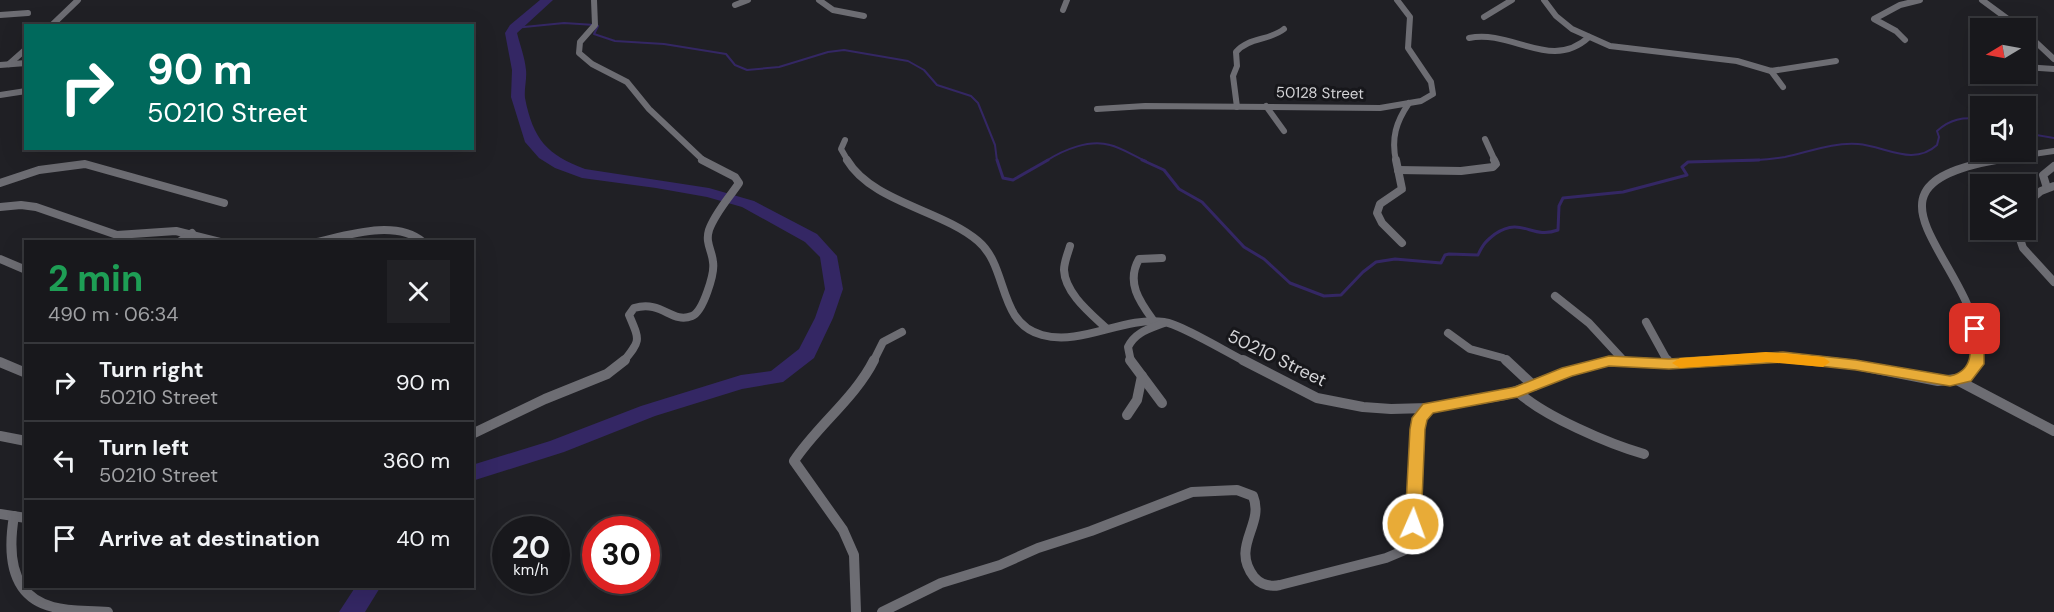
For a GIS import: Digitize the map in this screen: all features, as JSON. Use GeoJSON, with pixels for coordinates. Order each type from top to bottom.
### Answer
{"type":"FeatureCollection","features":[{"type":"Feature","properties":{"kind":"street"},"geometry":{"type":"LineString","coordinates":[[53,24],[78,0]]}},
{"type":"Feature","properties":{"kind":"street"},"geometry":{"type":"LineString","coordinates":[[474,433],[545,399],[607,374],[621,365],[637,345],[637,334],[629,315],[634,308],[651,304],[659,306],[673,317],[682,318],[691,317],[699,311],[705,302],[707,286],[714,271],[713,259],[707,246],[707,234],[739,183],[735,177],[703,161],[686,142],[649,109],[627,82],[592,64],[579,53],[580,42],[595,25],[594,0]]}},
{"type":"Feature","properties":{"kind":"street"},"geometry":{"type":"LineString","coordinates":[[735,5],[748,0]]}},
{"type":"Feature","properties":{"kind":"street"},"geometry":{"type":"LineString","coordinates":[[819,0],[833,10],[864,16]]}},
{"type":"Feature","properties":{"kind":"street"},"geometry":{"type":"LineString","coordinates":[[1063,10],[1067,0]]}},
{"type":"Feature","properties":{"kind":"street","name":"50128 Street"},"geometry":{"type":"LineString","coordinates":[[1097,110],[1144,105],[1342,109],[1409,103],[1431,97],[1433,90],[1426,74],[1408,48],[1406,42],[1410,29],[1410,17],[1398,0]]}},
{"type":"Feature","properties":{"kind":"street"},"geometry":{"type":"LineString","coordinates":[[1484,17],[1512,0]]}},
{"type":"Feature","properties":{"kind":"street"},"geometry":{"type":"LineString","coordinates":[[1544,0],[1555,17],[1588,37],[1619,47],[1744,62],[1771,71],[1836,61]]}},
{"type":"Feature","properties":{"kind":"street"},"geometry":{"type":"LineString","coordinates":[[1905,40],[1896,31],[1874,19],[1899,5],[1920,0]]}},
{"type":"Feature","properties":{"kind":"street"},"geometry":{"type":"LineString","coordinates":[[1982,0],[2006,18]]}},
{"type":"Feature","properties":{"kind":"street"},"geometry":{"type":"LineString","coordinates":[[0,15],[28,13]]}},
{"type":"Feature","properties":{"kind":"street"},"geometry":{"type":"LineString","coordinates":[[1237,107],[1233,76],[1238,66],[1236,52],[1247,41],[1275,36],[1284,29]]}},
{"type":"Feature","properties":{"kind":"street"},"geometry":{"type":"LineString","coordinates":[[1469,38],[1486,35],[1524,46],[1564,51],[1576,48],[1588,37]]}},
{"type":"Feature","properties":{"kind":"street"},"geometry":{"type":"LineString","coordinates":[[2036,42],[2054,59]]}},
{"type":"Feature","properties":{"kind":"street"},"geometry":{"type":"LineString","coordinates":[[9,64],[24,51]]}},
{"type":"Feature","properties":{"kind":"street"},"geometry":{"type":"LineString","coordinates":[[0,65],[24,63]]}},
{"type":"Feature","properties":{"kind":"street"},"geometry":{"type":"LineString","coordinates":[[2036,68],[2054,69]]}},
{"type":"Feature","properties":{"kind":"street"},"geometry":{"type":"LineString","coordinates":[[1771,71],[1783,87]]}},
{"type":"Feature","properties":{"kind":"street"},"geometry":{"type":"LineString","coordinates":[[0,95],[24,91]]}},
{"type":"Feature","properties":{"kind":"street"},"geometry":{"type":"LineString","coordinates":[[1402,243],[1382,223],[1377,213],[1380,204],[1402,189],[1403,183],[1394,155],[1394,131],[1398,117],[1409,103]]}},
{"type":"Feature","properties":{"kind":"street"},"geometry":{"type":"LineString","coordinates":[[1266,106],[1284,131]]}},
{"type":"Feature","properties":{"kind":"street"},"geometry":{"type":"LineString","coordinates":[[1398,170],[1461,171],[1493,167],[1496,164],[1485,139]]}},
{"type":"Feature","properties":{"kind":"street","name":"50210 Street"},"geometry":{"type":"LineString","coordinates":[[845,140],[841,149],[844,158],[867,179],[908,206],[943,218],[957,226],[991,252],[1001,276],[1008,308],[1018,321],[1033,332],[1056,338],[1153,320],[1167,322],[1317,398],[1392,410],[1428,408],[1518,392],[1597,363],[1669,364],[1783,357],[1856,365],[1938,381],[1957,380]]}},
{"type":"Feature","properties":{"kind":"street"},"geometry":{"type":"LineString","coordinates":[[1957,380],[1966,378],[1977,364],[1977,341],[1963,295],[1931,241],[1920,205],[1923,196],[1934,182],[1960,170],[1983,163],[2054,151]]}},
{"type":"Feature","properties":{"kind":"street"},"geometry":{"type":"LineString","coordinates":[[0,183],[39,170],[85,164],[224,203]]}},
{"type":"Feature","properties":{"kind":"street"},"geometry":{"type":"LineString","coordinates":[[2036,197],[2051,187],[2043,176],[2054,166]]}},
{"type":"Feature","properties":{"kind":"street"},"geometry":{"type":"LineString","coordinates":[[0,207],[21,205],[36,207],[117,235],[176,231],[214,240]]}},
{"type":"Feature","properties":{"kind":"street"},"geometry":{"type":"LineString","coordinates":[[330,240],[387,231],[407,232],[421,240]]}},
{"type":"Feature","properties":{"kind":"street"},"geometry":{"type":"LineString","coordinates":[[182,240],[192,233]]}},
{"type":"Feature","properties":{"kind":"street"},"geometry":{"type":"LineString","coordinates":[[2020,240],[2023,248],[2054,282]]}},
{"type":"Feature","properties":{"kind":"street"},"geometry":{"type":"LineString","coordinates":[[1070,246],[1064,270],[1066,279],[1084,306],[1106,328]]}},
{"type":"Feature","properties":{"kind":"street"},"geometry":{"type":"LineString","coordinates":[[1153,320],[1137,300],[1133,286],[1135,265],[1139,259],[1162,258]]}},
{"type":"Feature","properties":{"kind":"street"},"geometry":{"type":"LineString","coordinates":[[0,259],[24,269]]}},
{"type":"Feature","properties":{"kind":"street"},"geometry":{"type":"LineString","coordinates":[[1555,296],[1589,323],[1625,362]]}},
{"type":"Feature","properties":{"kind":"street"},"geometry":{"type":"LineString","coordinates":[[1162,403],[1128,357],[1126,345],[1134,335],[1142,330],[1167,322]]}},
{"type":"Feature","properties":{"kind":"street"},"geometry":{"type":"LineString","coordinates":[[1646,322],[1669,364]]}},
{"type":"Feature","properties":{"kind":"street"},"geometry":{"type":"LineString","coordinates":[[856,612],[854,555],[843,530],[794,461],[806,443],[854,389],[871,366],[883,342],[902,332]]}},
{"type":"Feature","properties":{"kind":"street"},"geometry":{"type":"LineString","coordinates":[[1448,333],[1470,349],[1503,358],[1534,386]]}},
{"type":"Feature","properties":{"kind":"street"},"geometry":{"type":"LineString","coordinates":[[0,362],[24,372]]}},
{"type":"Feature","properties":{"kind":"street"},"geometry":{"type":"LineString","coordinates":[[1127,415],[1137,400],[1142,376]]}},
{"type":"Feature","properties":{"kind":"street"},"geometry":{"type":"LineString","coordinates":[[1957,380],[2054,431]]}},
{"type":"Feature","properties":{"kind":"street"},"geometry":{"type":"LineString","coordinates":[[1518,392],[1543,412],[1610,444],[1644,454]]}},
{"type":"Feature","properties":{"kind":"street"},"geometry":{"type":"LineString","coordinates":[[882,612],[941,583],[1000,565],[1038,548],[1091,531],[1192,492],[1237,490],[1253,496],[1258,505],[1246,538],[1245,559],[1252,574],[1263,584],[1278,585],[1399,553],[1411,544],[1413,538],[1418,429],[1420,418],[1428,408]]}},
{"type":"Feature","properties":{"kind":"street"},"geometry":{"type":"LineString","coordinates":[[0,436],[24,441]]}},
{"type":"Feature","properties":{"kind":"street"},"geometry":{"type":"LineString","coordinates":[[0,514],[24,518]]}},
{"type":"Feature","properties":{"kind":"street"},"geometry":{"type":"LineString","coordinates":[[14,516],[9,552],[11,564],[26,594],[36,603],[47,606],[108,612]]}},
{"type":"Feature","properties":{"kind":"waterway"},"geometry":{"type":"LineString","coordinates":[[474,472],[557,447],[648,411],[741,382],[776,377],[807,353],[824,318],[834,289],[828,256],[811,238],[748,204],[709,193],[656,183],[582,173],[560,165],[544,155],[532,142],[518,97],[519,70],[511,33],[547,0]]}},
{"type":"Feature","properties":{"kind":"waterway"},"geometry":{"type":"LineString","coordinates":[[514,28],[564,23],[595,25],[598,26],[594,34],[615,41],[664,44],[726,54],[735,65],[747,70],[779,67],[828,52],[844,50],[908,61],[924,70],[937,85],[971,96],[978,103],[995,145],[997,161]]}},
{"type":"Feature","properties":{"kind":"waterway"},"geometry":{"type":"LineString","coordinates":[[1733,161],[1785,157],[1830,146],[1849,144],[1899,154],[1918,154],[1937,145],[1939,137],[1937,131],[1947,124],[1970,118]]}},
{"type":"Feature","properties":{"kind":"waterway"},"geometry":{"type":"LineString","coordinates":[[2036,135],[2054,138]]}},
{"type":"Feature","properties":{"kind":"waterway"},"geometry":{"type":"LineString","coordinates":[[1046,161],[1060,153],[1094,143],[1114,146],[1146,161]]}},
{"type":"Feature","properties":{"kind":"waterway"},"geometry":{"type":"LineString","coordinates":[[997,160],[1003,178],[1013,180],[1048,160]]}},
{"type":"Feature","properties":{"kind":"waterway"},"geometry":{"type":"LineString","coordinates":[[1142,160],[1164,170],[1179,189],[1202,202],[1244,247],[1264,259],[1290,283],[1324,296],[1341,295],[1376,262],[1395,259],[1441,263],[1445,255],[1449,254],[1478,255],[1487,241],[1505,229],[1520,227],[1541,232],[1558,230],[1559,206],[1563,198],[1623,192],[1687,175],[1682,167],[1688,162],[1733,161]]}},
{"type":"Feature","properties":{"kind":"waterway"},"geometry":{"type":"LineString","coordinates":[[1733,161],[1759,160]]}},
{"type":"Feature","properties":{"kind":"waterway"},"geometry":{"type":"LineString","coordinates":[[1725,161],[1733,161]]}},
{"type":"Feature","properties":{"kind":"waterway"},"geometry":{"type":"LineString","coordinates":[[351,612],[369,588]]}},
{"type":"Feature","properties":{"kind":"slow traffic"},"geometry":{"type":"LineString","coordinates":[[1680,363],[1752,357],[1783,357],[1823,362]]}},
{"type":"Feature","properties":{"kind":"route"},"geometry":{"type":"LineString","coordinates":[[1413,524],[1418,429],[1420,418],[1428,408],[1518,392],[1568,372],[1609,361],[1669,364],[1752,357],[1783,357],[1856,365],[1938,381],[1960,380],[1966,378],[1977,364],[1975,329]]}}]}
